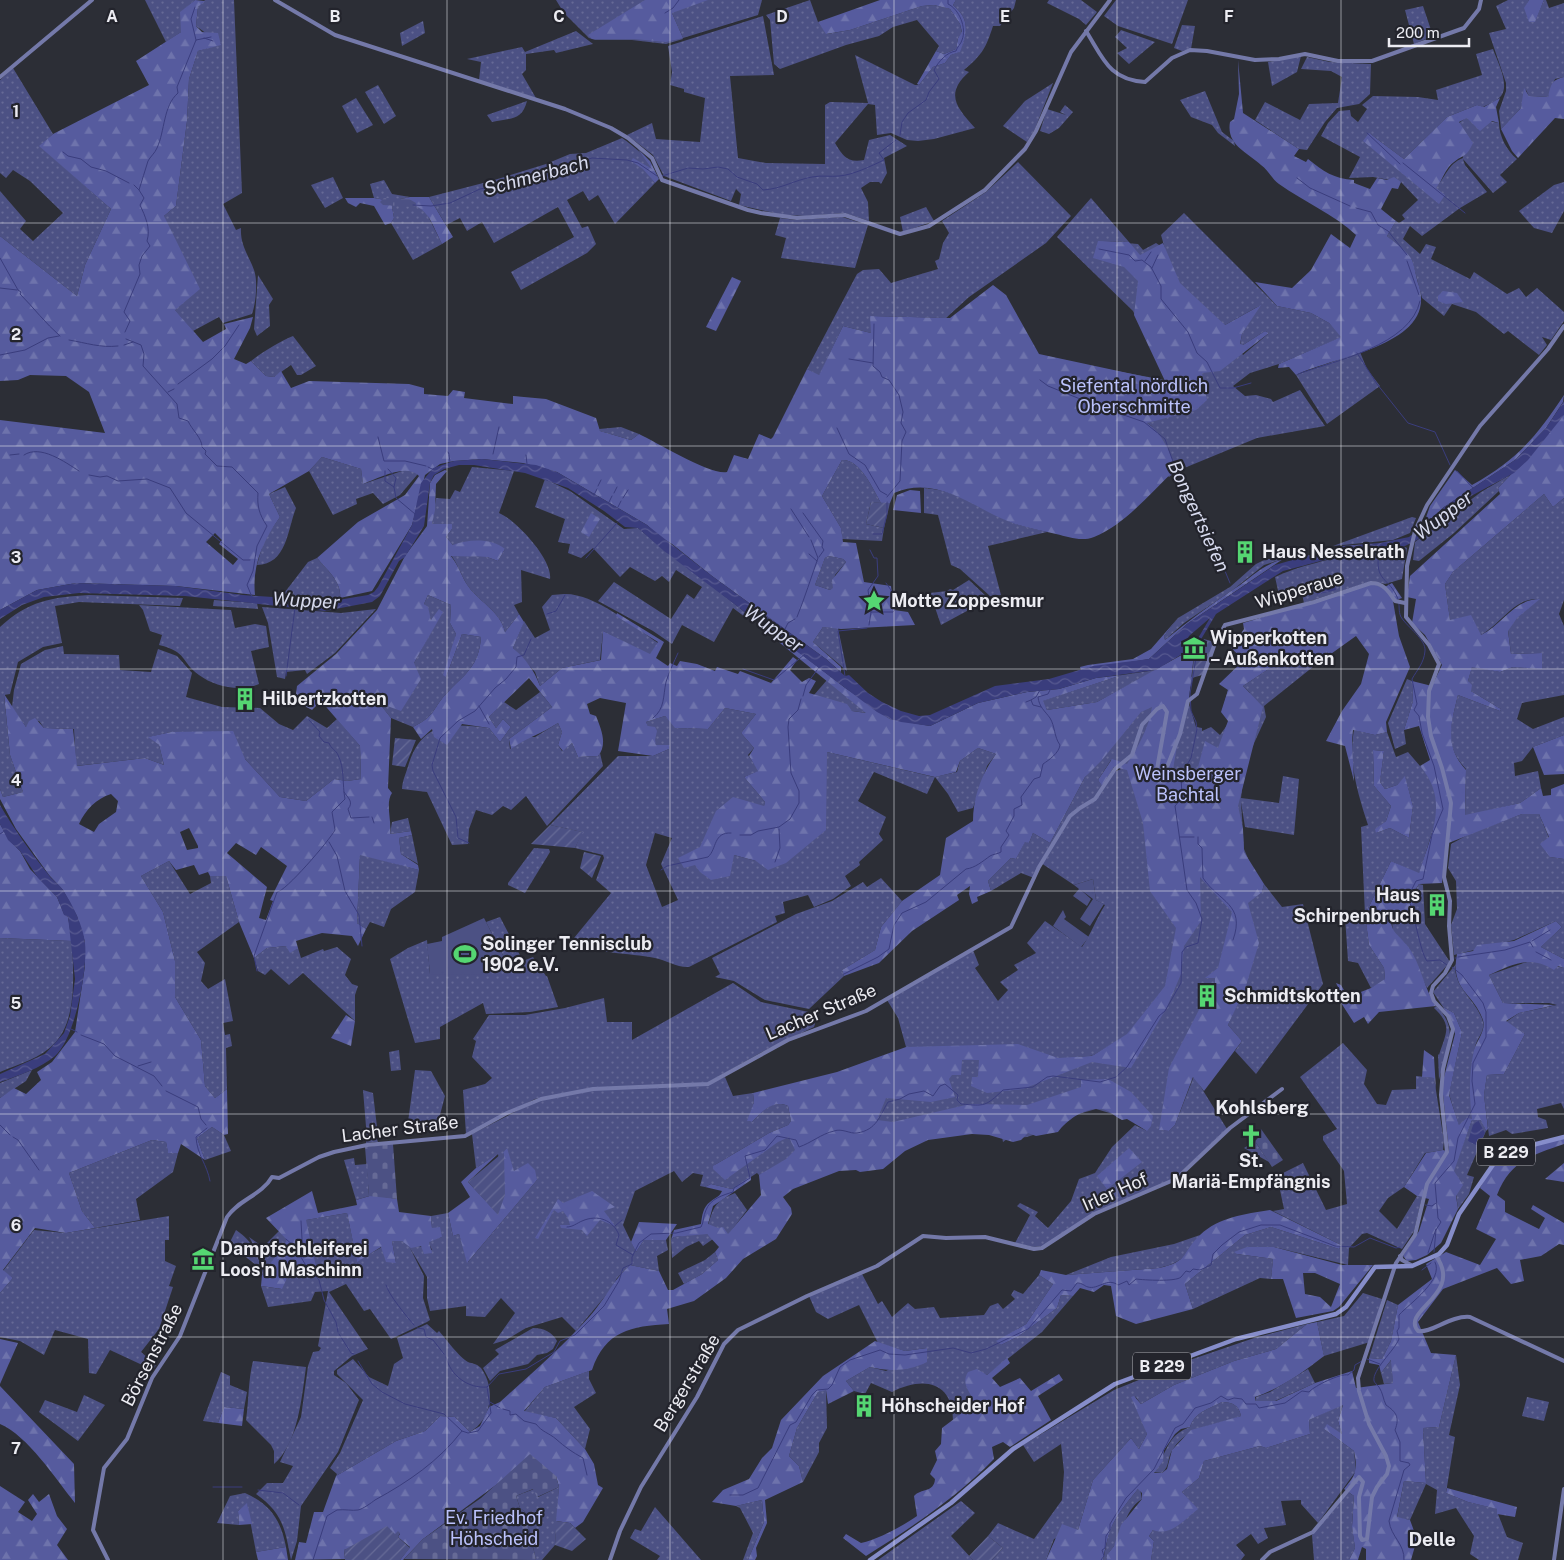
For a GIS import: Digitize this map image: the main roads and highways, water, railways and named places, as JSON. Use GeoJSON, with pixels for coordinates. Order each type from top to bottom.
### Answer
{"type":"FeatureCollection","features":[{"type":"Feature","properties":{"kind":"main road","name":"B 229"},"geometry":{"type":"LineString","coordinates":[[870,1560],[951,1503],[1016,1446],[1115,1384],[1236,1339],[1336,1314],[1346,1307],[1374,1269],[1382,1266],[1412,1266],[1436,1256],[1446,1247],[1460,1214],[1497,1159],[1509,1151],[1564,1137]]}},
{"type":"Feature","properties":{"kind":"water","name":"Wupper"},"geometry":{"type":"Polygon","coordinates":[[[1564,401],[1564,415],[1528,460],[1514,473],[1471,496],[1417,540],[1399,549],[1378,553],[1347,554],[1283,571],[1216,614],[1200,641],[1197,640],[1210,618],[1189,636],[1184,648],[1186,650],[1197,641],[1199,642],[1198,647],[1195,646],[1156,670],[1096,678],[1059,689],[1027,692],[978,703],[930,726],[901,722],[877,712],[664,551],[638,528],[625,527],[568,488],[525,473],[474,465],[459,465],[444,469],[434,475],[430,483],[424,526],[405,557],[399,561],[380,596],[372,602],[325,611],[185,596],[79,593],[44,597],[22,605],[0,619],[0,610],[37,590],[76,583],[176,586],[243,595],[332,601],[368,595],[378,587],[412,525],[421,483],[433,468],[454,461],[482,459],[536,465],[557,472],[647,525],[712,576],[826,659],[845,676],[849,675],[868,693],[901,711],[919,716],[930,715],[995,686],[1049,679],[1093,666],[1149,659],[1187,624],[1275,565],[1341,546],[1380,543],[1409,537],[1439,514],[1444,507],[1515,460],[1546,428],[1564,401]]]}},
{"type":"Feature","properties":{"kind":"water"},"geometry":{"type":"Polygon","coordinates":[[[1334,581],[1336,590],[1317,595],[1315,587],[1334,581]]]}},
{"type":"Feature","properties":{"kind":"water"},"geometry":{"type":"Polygon","coordinates":[[[0,805],[29,848],[70,902],[82,930],[85,954],[79,1003],[69,1035],[62,1047],[55,1056],[36,1068],[0,1082],[0,1074],[45,1054],[64,1033],[70,1016],[75,979],[68,917],[64,915],[57,897],[38,878],[20,851],[8,840],[0,824],[0,805]]]}},
{"type":"Feature","properties":{"kind":"water"},"geometry":{"type":"Polygon","coordinates":[[[1478,1120],[1485,1133],[1478,1146],[1468,1141],[1473,1125],[1478,1120]]]}},
{"type":"Feature","properties":{"kind":"waterway"},"geometry":{"type":"LineString","coordinates":[[665,13],[673,8],[679,0]]}},
{"type":"Feature","properties":{"kind":"waterway","name":"Schmerbach"},"geometry":{"type":"LineString","coordinates":[[900,135],[902,122],[908,113],[926,100],[929,92],[939,79],[934,70],[946,55],[956,51],[961,41],[963,25],[959,14],[948,4],[948,0]]}},
{"type":"Feature","properties":{"kind":"waterway"},"geometry":{"type":"LineString","coordinates":[[195,7],[191,19],[196,40]]}},
{"type":"Feature","properties":{"kind":"waterway"},"geometry":{"type":"LineString","coordinates":[[125,332],[130,321],[124,312],[140,274],[139,265],[142,256],[150,246],[147,241],[147,222],[140,205],[144,198],[139,190],[148,161],[160,141],[167,112],[173,98],[178,93],[177,87],[196,40],[211,37]]}},
{"type":"Feature","properties":{"kind":"waterway"},"geometry":{"type":"LineString","coordinates":[[204,38],[213,41]]}},
{"type":"Feature","properties":{"kind":"waterway"},"geometry":{"type":"LineString","coordinates":[[1367,133],[1400,164]]}},
{"type":"Feature","properties":{"kind":"waterway","name":"Schmerbach"},"geometry":{"type":"LineString","coordinates":[[662,176],[688,168],[718,167],[728,169],[737,177],[757,184],[763,190],[770,189],[812,177],[844,175],[862,170],[884,160],[879,153],[896,140]]}},
{"type":"Feature","properties":{"kind":"waterway"},"geometry":{"type":"LineString","coordinates":[[63,152],[68,156],[81,159],[91,167],[106,171],[129,183]]}},
{"type":"Feature","properties":{"kind":"waterway","name":"Schmerbach"},"geometry":{"type":"LineString","coordinates":[[413,205],[431,206],[450,203],[480,189],[513,183],[523,175],[540,175],[566,163],[577,163],[592,158],[627,160],[638,163],[657,176]]}},
{"type":"Feature","properties":{"kind":"waterway"},"geometry":{"type":"LineString","coordinates":[[1403,163],[1465,213]]}},
{"type":"Feature","properties":{"kind":"waterway"},"geometry":{"type":"LineString","coordinates":[[1297,178],[1310,188],[1350,206]]}},
{"type":"Feature","properties":{"kind":"waterway"},"geometry":{"type":"LineString","coordinates":[[134,185],[139,190]]}},
{"type":"Feature","properties":{"kind":"waterway"},"geometry":{"type":"LineString","coordinates":[[1356,208],[1371,212],[1378,225],[1388,231],[1407,255]]}},
{"type":"Feature","properties":{"kind":"waterway"},"geometry":{"type":"LineString","coordinates":[[1099,249],[1129,255],[1135,261],[1142,260],[1151,267],[1161,286],[1161,299],[1188,332],[1197,353],[1207,362],[1220,388],[1233,388],[1251,383]]}},
{"type":"Feature","properties":{"kind":"waterway"},"geometry":{"type":"LineString","coordinates":[[1145,261],[1151,252]]}},
{"type":"Feature","properties":{"kind":"waterway"},"geometry":{"type":"LineString","coordinates":[[1152,268],[1158,255]]}},
{"type":"Feature","properties":{"kind":"waterway"},"geometry":{"type":"LineString","coordinates":[[0,258],[18,290],[21,292],[20,294],[60,336]]}},
{"type":"Feature","properties":{"kind":"waterway"},"geometry":{"type":"LineString","coordinates":[[1407,261],[1419,295]]}},
{"type":"Feature","properties":{"kind":"waterway"},"geometry":{"type":"LineString","coordinates":[[0,288],[17,290]]}},
{"type":"Feature","properties":{"kind":"waterway"},"geometry":{"type":"LineString","coordinates":[[1298,374],[1350,357],[1387,340],[1402,329],[1414,316],[1420,301]]}},
{"type":"Feature","properties":{"kind":"waterway"},"geometry":{"type":"LineString","coordinates":[[874,324],[873,366],[880,372],[882,377],[889,380],[899,395],[903,412],[901,423],[906,432],[902,441],[900,481],[887,497]]}},
{"type":"Feature","properties":{"kind":"waterway"},"geometry":{"type":"LineString","coordinates":[[178,384],[212,359],[225,346],[239,325]]}},
{"type":"Feature","properties":{"kind":"waterway"},"geometry":{"type":"LineString","coordinates":[[0,355],[25,350],[48,338],[59,336]]}},
{"type":"Feature","properties":{"kind":"waterway"},"geometry":{"type":"LineString","coordinates":[[126,339],[141,345],[144,354],[143,366],[177,404],[179,418],[188,421],[206,451],[205,454],[217,466],[232,467],[258,493],[259,510],[267,526],[257,546],[253,571],[247,585],[252,597]]}},
{"type":"Feature","properties":{"kind":"waterway"},"geometry":{"type":"LineString","coordinates":[[69,340],[99,346],[118,346]]}},
{"type":"Feature","properties":{"kind":"waterway"},"geometry":{"type":"LineString","coordinates":[[124,345],[133,342]]}},
{"type":"Feature","properties":{"kind":"waterway"},"geometry":{"type":"LineString","coordinates":[[1357,353],[1377,384],[1408,423],[1435,432],[1450,465]]}},
{"type":"Feature","properties":{"kind":"waterway"},"geometry":{"type":"LineString","coordinates":[[849,359],[873,363]]}},
{"type":"Feature","properties":{"kind":"waterway","name":"Bongertsiefen"},"geometry":{"type":"LineString","coordinates":[[1040,380],[1048,386],[1095,405],[1144,422],[1165,439],[1182,487],[1202,516],[1230,583]]}},
{"type":"Feature","properties":{"kind":"waterway"},"geometry":{"type":"LineString","coordinates":[[168,392],[174,389]]}},
{"type":"Feature","properties":{"kind":"waterway"},"geometry":{"type":"LineString","coordinates":[[493,454],[499,427]]}},
{"type":"Feature","properties":{"kind":"waterway"},"geometry":{"type":"LineString","coordinates":[[837,428],[849,454],[865,465],[880,491],[887,495]]}},
{"type":"Feature","properties":{"kind":"waterway"},"geometry":{"type":"LineString","coordinates":[[378,437],[384,461],[405,461],[426,466]]}},
{"type":"Feature","properties":{"kind":"waterway"},"geometry":{"type":"LineString","coordinates":[[24,455],[30,452],[45,453],[60,459],[79,471]]}},
{"type":"Feature","properties":{"kind":"waterway"},"geometry":{"type":"LineString","coordinates":[[10,455],[19,454]]}},
{"type":"Feature","properties":{"kind":"waterway"},"geometry":{"type":"LineString","coordinates":[[449,455],[450,462]]}},
{"type":"Feature","properties":{"kind":"waterway"},"geometry":{"type":"LineString","coordinates":[[526,455],[527,464]]}},
{"type":"Feature","properties":{"kind":"waterway"},"geometry":{"type":"LineString","coordinates":[[428,467],[434,470]]}},
{"type":"Feature","properties":{"kind":"waterway"},"geometry":{"type":"LineString","coordinates":[[388,469],[396,478],[394,487]]}},
{"type":"Feature","properties":{"kind":"waterway"},"geometry":{"type":"LineString","coordinates":[[385,471],[385,481],[394,487],[396,498],[415,514]]}},
{"type":"Feature","properties":{"kind":"waterway","name":"Wupper"},"geometry":{"type":"LineString","coordinates":[[1457,471],[1474,489]]}},
{"type":"Feature","properties":{"kind":"waterway"},"geometry":{"type":"LineString","coordinates":[[89,475],[107,476],[118,481],[147,479],[170,488],[186,513],[243,560],[250,560]]}},
{"type":"Feature","properties":{"kind":"waterway"},"geometry":{"type":"LineString","coordinates":[[598,486],[601,480]]}},
{"type":"Feature","properties":{"kind":"waterway"},"geometry":{"type":"LineString","coordinates":[[614,493],[617,487]]}},
{"type":"Feature","properties":{"kind":"waterway"},"geometry":{"type":"LineString","coordinates":[[594,495],[597,489]]}},
{"type":"Feature","properties":{"kind":"waterway"},"geometry":{"type":"LineString","coordinates":[[623,498],[628,490]]}},
{"type":"Feature","properties":{"kind":"waterway"},"geometry":{"type":"LineString","coordinates":[[609,502],[612,496]]}},
{"type":"Feature","properties":{"kind":"waterway"},"geometry":{"type":"LineString","coordinates":[[618,507],[621,501]]}},
{"type":"Feature","properties":{"kind":"waterway"},"geometry":{"type":"LineString","coordinates":[[873,534],[882,534],[887,514],[887,502]]}},
{"type":"Feature","properties":{"kind":"waterway"},"geometry":{"type":"LineString","coordinates":[[791,509],[809,537]]}},
{"type":"Feature","properties":{"kind":"waterway"},"geometry":{"type":"LineString","coordinates":[[803,513],[823,541],[822,547],[824,550],[819,557]]}},
{"type":"Feature","properties":{"kind":"waterway"},"geometry":{"type":"LineString","coordinates":[[586,558],[617,523]]}},
{"type":"Feature","properties":{"kind":"waterway"},"geometry":{"type":"LineString","coordinates":[[797,617],[818,558],[811,540]]}},
{"type":"Feature","properties":{"kind":"waterway"},"geometry":{"type":"LineString","coordinates":[[870,550],[874,558],[877,558],[878,576],[868,590],[871,612]]}},
{"type":"Feature","properties":{"kind":"waterway"},"geometry":{"type":"LineString","coordinates":[[1379,552],[1380,574],[1391,586],[1398,599],[1401,617],[1420,638],[1425,647],[1423,659],[1412,679],[1417,704],[1414,710],[1419,716],[1422,733],[1434,766],[1443,809],[1432,835],[1423,879],[1416,881],[1408,897],[1424,956],[1427,961],[1440,960],[1447,965]]}},
{"type":"Feature","properties":{"kind":"waterway"},"geometry":{"type":"LineString","coordinates":[[809,554],[817,561]]}},
{"type":"Feature","properties":{"kind":"waterway"},"geometry":{"type":"LineString","coordinates":[[869,625],[871,612],[893,612],[895,610],[891,590],[886,583]]}},
{"type":"Feature","properties":{"kind":"waterway"},"geometry":{"type":"LineString","coordinates":[[547,614],[556,611],[565,595]]}},
{"type":"Feature","properties":{"kind":"waterway","name":"Wupper"},"geometry":{"type":"LineString","coordinates":[[286,676],[295,608]]}},
{"type":"Feature","properties":{"kind":"waterway","name":"Wupper"},"geometry":{"type":"LineString","coordinates":[[784,631],[788,623],[795,619]]}},
{"type":"Feature","properties":{"kind":"waterway"},"geometry":{"type":"LineString","coordinates":[[845,676],[838,631],[867,628]]}},
{"type":"Feature","properties":{"kind":"waterway"},"geometry":{"type":"LineString","coordinates":[[469,843],[458,838],[456,817],[433,771],[432,765],[440,738],[458,721],[475,711],[495,688],[506,679],[516,667],[517,657],[524,655],[531,639]]}},
{"type":"Feature","properties":{"kind":"waterway"},"geometry":{"type":"LineString","coordinates":[[313,1560],[327,1516],[337,1510],[356,1510],[365,1507],[422,1470],[443,1452],[462,1431],[468,1433],[478,1431],[491,1413],[487,1387],[499,1374],[526,1369],[554,1352],[560,1341],[575,1335],[604,1306],[619,1281],[623,1268],[632,1264],[632,1257],[639,1243],[651,1234],[676,1233],[701,1227],[705,1212],[710,1203],[721,1196],[733,1192],[734,1188],[750,1178],[745,1156],[765,1150],[777,1136],[796,1140],[799,1147],[837,1130],[854,1133],[864,1131],[877,1121],[888,1102],[909,1094],[924,1091],[933,1096],[940,1086],[945,1084],[958,1095],[957,1100],[961,1104],[980,1105],[992,1100],[1003,1090],[1033,1087],[1047,1077],[1053,1076],[1100,1082],[1116,1077],[1127,1067],[1159,1016],[1165,1011],[1181,983],[1182,952],[1186,947],[1198,943],[1202,919],[1196,903],[1187,890],[1175,806],[1182,798],[1181,775],[1191,758],[1197,729],[1191,711],[1190,694],[1198,646]]}},
{"type":"Feature","properties":{"kind":"waterway"},"geometry":{"type":"LineString","coordinates":[[653,718],[662,706],[666,682],[678,653]]}},
{"type":"Feature","properties":{"kind":"waterway","name":"Wupper"},"geometry":{"type":"LineString","coordinates":[[743,669],[774,680],[805,654]]}},
{"type":"Feature","properties":{"kind":"waterway"},"geometry":{"type":"LineString","coordinates":[[803,696],[806,685],[820,666]]}},
{"type":"Feature","properties":{"kind":"waterway"},"geometry":{"type":"LineString","coordinates":[[844,974],[878,957],[889,949],[894,925],[902,913],[926,902],[966,869],[976,866],[991,855],[1001,852],[1001,847],[1009,835],[1006,831],[1014,816],[1014,809],[1022,805],[1021,797],[1034,779],[1040,777],[1043,764],[1058,751],[1060,745],[1052,721],[1041,706],[1038,697],[1048,694],[1051,688]]}},
{"type":"Feature","properties":{"kind":"waterway"},"geometry":{"type":"LineString","coordinates":[[1040,690],[1036,697],[1031,700],[1033,705],[1041,707]]}},
{"type":"Feature","properties":{"kind":"waterway"},"geometry":{"type":"LineString","coordinates":[[740,835],[751,835],[758,831],[779,827],[790,819],[799,803],[799,791],[791,773],[788,727],[789,719],[798,710],[801,699]]}},
{"type":"Feature","properties":{"kind":"waterway"},"geometry":{"type":"LineString","coordinates":[[1026,702],[1031,700]]}},
{"type":"Feature","properties":{"kind":"waterway"},"geometry":{"type":"LineString","coordinates":[[479,706],[489,724]]}},
{"type":"Feature","properties":{"kind":"waterway"},"geometry":{"type":"LineString","coordinates":[[257,971],[254,956],[277,892],[289,884],[331,836],[335,830],[332,812],[345,799],[338,755],[329,743],[324,742],[319,736],[320,732],[309,720]]}},
{"type":"Feature","properties":{"kind":"waterway"},"geometry":{"type":"LineString","coordinates":[[344,792],[349,798],[350,807],[348,809],[351,818],[369,817]]}},
{"type":"Feature","properties":{"kind":"waterway"},"geometry":{"type":"LineString","coordinates":[[372,817],[374,823]]}},
{"type":"Feature","properties":{"kind":"waterway"},"geometry":{"type":"LineString","coordinates":[[775,862],[780,848],[779,829]]}},
{"type":"Feature","properties":{"kind":"waterway"},"geometry":{"type":"LineString","coordinates":[[0,834],[6,830]]}},
{"type":"Feature","properties":{"kind":"waterway"},"geometry":{"type":"LineString","coordinates":[[661,870],[667,866],[708,857],[718,838],[725,833],[731,833]]}},
{"type":"Feature","properties":{"kind":"waterway"},"geometry":{"type":"LineString","coordinates":[[1180,837],[1194,837]]}},
{"type":"Feature","properties":{"kind":"waterway"},"geometry":{"type":"LineString","coordinates":[[1198,837],[1198,844],[1202,848],[1203,878],[1229,905],[1236,918],[1233,940]]}},
{"type":"Feature","properties":{"kind":"waterway"},"geometry":{"type":"LineString","coordinates":[[329,842],[337,856],[345,891],[359,915],[362,946]]}},
{"type":"Feature","properties":{"kind":"waterway"},"geometry":{"type":"LineString","coordinates":[[1532,941],[1550,930]]}},
{"type":"Feature","properties":{"kind":"waterway"},"geometry":{"type":"LineString","coordinates":[[1458,957],[1505,950],[1530,942],[1533,947]]}},
{"type":"Feature","properties":{"kind":"waterway"},"geometry":{"type":"LineString","coordinates":[[1536,952],[1551,960]]}},
{"type":"Feature","properties":{"kind":"waterway"},"geometry":{"type":"LineString","coordinates":[[1434,1252],[1436,1230],[1441,1222],[1438,1218],[1435,1183],[1454,1161],[1458,1138],[1475,1104],[1472,1081],[1473,1063],[1486,1037],[1486,1012],[1483,1003],[1462,975],[1452,967]]}},
{"type":"Feature","properties":{"kind":"waterway"},"geometry":{"type":"LineString","coordinates":[[71,1029],[77,1032]]}},
{"type":"Feature","properties":{"kind":"waterway"},"geometry":{"type":"LineString","coordinates":[[81,1035],[104,1044],[115,1056],[154,1076],[162,1086]]}},
{"type":"Feature","properties":{"kind":"waterway"},"geometry":{"type":"LineString","coordinates":[[138,1066],[151,1062]]}},
{"type":"Feature","properties":{"kind":"waterway"},"geometry":{"type":"LineString","coordinates":[[166,1091],[198,1107],[201,1119],[206,1125]]}},
{"type":"Feature","properties":{"kind":"waterway"},"geometry":{"type":"LineString","coordinates":[[0,1125],[10,1135]]}},
{"type":"Feature","properties":{"kind":"waterway"},"geometry":{"type":"LineString","coordinates":[[207,1128],[196,1137],[198,1149],[210,1181]]}},
{"type":"Feature","properties":{"kind":"waterway"},"geometry":{"type":"LineString","coordinates":[[13,1137],[18,1140],[39,1170]]}},
{"type":"Feature","properties":{"kind":"waterway"},"geometry":{"type":"LineString","coordinates":[[1425,1205],[1432,1206],[1436,1203]]}},
{"type":"Feature","properties":{"kind":"waterway"},"geometry":{"type":"LineString","coordinates":[[567,1227],[594,1218],[609,1222],[619,1235],[616,1245],[633,1255]]}},
{"type":"Feature","properties":{"kind":"waterway"},"geometry":{"type":"LineString","coordinates":[[615,1226],[622,1220]]}},
{"type":"Feature","properties":{"kind":"waterway"},"geometry":{"type":"LineString","coordinates":[[301,1221],[303,1257]]}},
{"type":"Feature","properties":{"kind":"waterway"},"geometry":{"type":"LineString","coordinates":[[730,1495],[743,1495],[758,1488],[790,1425],[796,1422],[812,1395],[817,1390],[828,1389],[832,1385],[840,1367],[850,1360],[880,1350],[889,1354],[905,1355],[953,1348],[971,1353],[986,1349],[1028,1329],[1062,1290],[1071,1291],[1077,1283],[1088,1287],[1095,1287],[1110,1282],[1118,1285],[1127,1281],[1129,1285],[1136,1279],[1178,1279],[1186,1271],[1200,1270],[1211,1265],[1213,1254],[1222,1245],[1239,1232],[1261,1225],[1280,1225],[1335,1246],[1354,1247],[1370,1238],[1396,1248],[1400,1247]]}},
{"type":"Feature","properties":{"kind":"waterway"},"geometry":{"type":"LineString","coordinates":[[1428,1253],[1436,1229]]}},
{"type":"Feature","properties":{"kind":"waterway"},"geometry":{"type":"LineString","coordinates":[[286,1239],[295,1247],[305,1264],[319,1280],[324,1300],[336,1322],[338,1332]]}},
{"type":"Feature","properties":{"kind":"waterway"},"geometry":{"type":"LineString","coordinates":[[1404,1560],[1404,1554],[1392,1532],[1389,1521],[1404,1470],[1410,1465],[1400,1461],[1400,1442],[1395,1430],[1397,1418],[1386,1405],[1380,1389],[1374,1382],[1374,1377],[1376,1371],[1399,1339],[1397,1331],[1399,1328],[1399,1315],[1430,1284],[1435,1276],[1435,1262]]}},
{"type":"Feature","properties":{"kind":"waterway"},"geometry":{"type":"LineString","coordinates":[[1422,1270],[1431,1263]]}},
{"type":"Feature","properties":{"kind":"waterway"},"geometry":{"type":"LineString","coordinates":[[386,1285],[394,1300],[414,1325]]}},
{"type":"Feature","properties":{"kind":"waterway"},"geometry":{"type":"LineString","coordinates":[[417,1328],[424,1329],[426,1337],[433,1340],[444,1354]]}},
{"type":"Feature","properties":{"kind":"waterway"},"geometry":{"type":"LineString","coordinates":[[339,1334],[351,1353],[354,1354]]}},
{"type":"Feature","properties":{"kind":"waterway"},"geometry":{"type":"LineString","coordinates":[[446,1357],[451,1370],[461,1380],[473,1386],[487,1387]]}},
{"type":"Feature","properties":{"kind":"waterway"},"geometry":{"type":"LineString","coordinates":[[1367,1359],[1380,1364]]}},
{"type":"Feature","properties":{"kind":"waterway"},"geometry":{"type":"LineString","coordinates":[[358,1361],[372,1384],[382,1392],[405,1404],[444,1414],[462,1431]]}},
{"type":"Feature","properties":{"kind":"waterway"},"geometry":{"type":"LineString","coordinates":[[1101,1560],[1104,1556],[1102,1550],[1105,1548],[1110,1524],[1126,1498],[1154,1469],[1175,1428],[1183,1424],[1195,1408],[1211,1403],[1221,1396],[1228,1400],[1234,1398],[1242,1399],[1246,1404],[1256,1404],[1259,1408],[1285,1403],[1302,1391],[1309,1392],[1328,1380],[1348,1375],[1354,1370],[1355,1365],[1362,1361]]}},
{"type":"Feature","properties":{"kind":"waterway"},"geometry":{"type":"LineString","coordinates":[[490,1402],[500,1408]]}},
{"type":"Feature","properties":{"kind":"waterway"},"geometry":{"type":"LineString","coordinates":[[503,1409],[510,1411],[510,1415],[516,1414],[524,1421],[536,1424],[583,1458],[587,1475]]}},
{"type":"Feature","properties":{"kind":"waterway"},"geometry":{"type":"LineString","coordinates":[[213,1487],[242,1487]]}},
{"type":"Feature","properties":{"kind":"waterway"},"geometry":{"type":"LineString","coordinates":[[258,1490],[283,1493],[299,1505]]}},
{"type":"Feature","properties":{"kind":"place","name":"Haus Nesselrath"},"geometry":{"type":"Point","coordinates":[1245,552]}},
{"type":"Feature","properties":{"kind":"place","name":"Motte Zoppesmur"},"geometry":{"type":"Point","coordinates":[874,601]}},
{"type":"Feature","properties":{"kind":"place","name":"Wipperkotten – Außenkotten"},"geometry":{"type":"Point","coordinates":[1194,648]}},
{"type":"Feature","properties":{"kind":"place","name":"Hilbertzkotten"},"geometry":{"type":"Point","coordinates":[245,699]}},
{"type":"Feature","properties":{"kind":"place","name":"Haus Schirpenbruch"},"geometry":{"type":"Point","coordinates":[1437,905]}},
{"type":"Feature","properties":{"kind":"place","name":"Solinger Tennisclub 1902 e.V."},"geometry":{"type":"Point","coordinates":[465,954]}},
{"type":"Feature","properties":{"kind":"place","name":"Schmidtskotten"},"geometry":{"type":"Point","coordinates":[1207,996]}},
{"type":"Feature","properties":{"kind":"place","name":"St. Mariä-Empfängnis"},"geometry":{"type":"Point","coordinates":[1251,1136]}},
{"type":"Feature","properties":{"kind":"place","name":"Dampfschleiferei Loos'n Maschinn"},"geometry":{"type":"Point","coordinates":[203,1259]}},
{"type":"Feature","properties":{"kind":"place","name":"Höhscheider Hof"},"geometry":{"type":"Point","coordinates":[864,1406]}},
{"type":"Feature","properties":{"kind":"district","name":"Kohlsberg"},"geometry":{"type":"Point","coordinates":[1262,1107]}},
{"type":"Feature","properties":{"kind":"district","name":"Delle"},"geometry":{"type":"Point","coordinates":[1432,1539]}},
{"type":"Feature","properties":{"kind":"park label","name":"Siefental nördlich Oberschmitte"},"geometry":{"type":"Point","coordinates":[1134,396]}},
{"type":"Feature","properties":{"kind":"park label","name":"Weinsberger Bachtal"},"geometry":{"type":"Point","coordinates":[1188,784]}},
{"type":"Feature","properties":{"kind":"park label","name":"Ev. Friedhof Höhscheid"},"geometry":{"type":"Point","coordinates":[494,1528]}}]}
